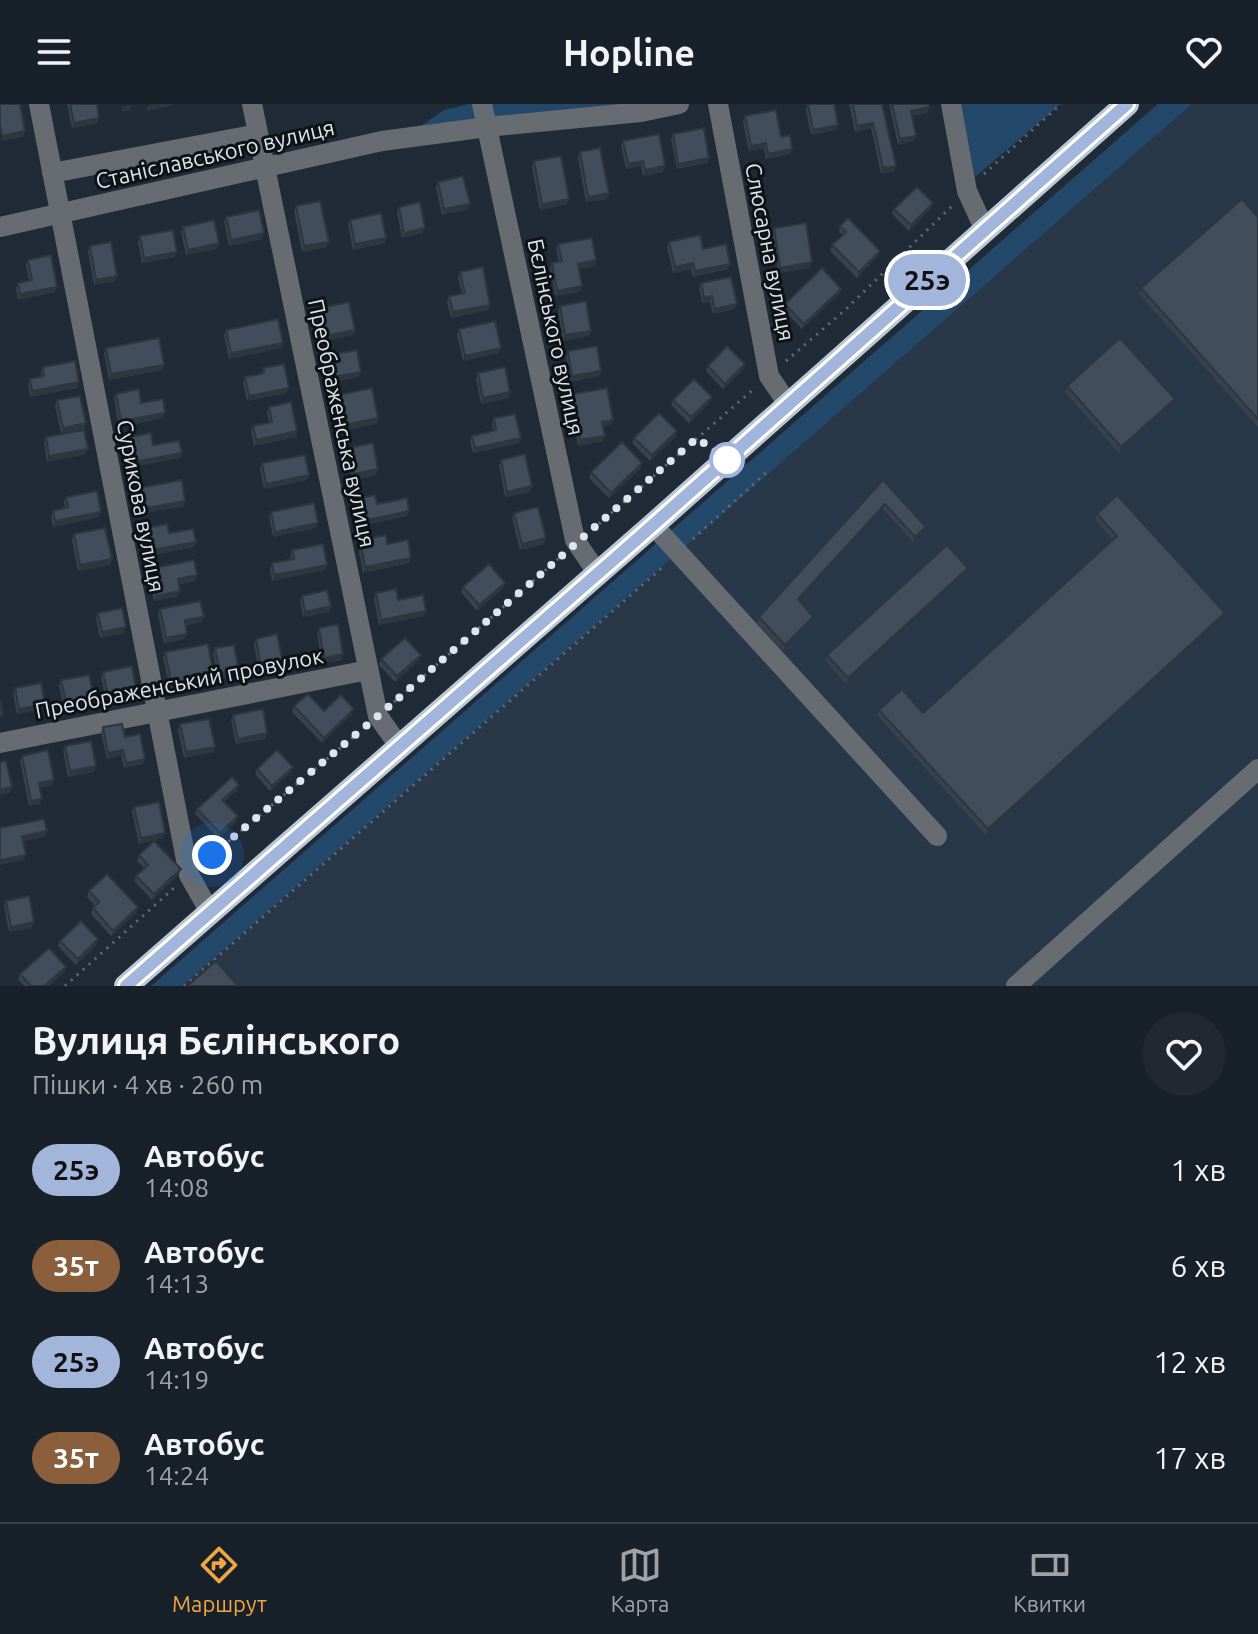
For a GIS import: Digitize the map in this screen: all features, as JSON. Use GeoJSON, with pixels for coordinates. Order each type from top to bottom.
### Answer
{"type":"FeatureCollection","features":[{"type":"Feature","properties":{"kind":"highway"},"geometry":{"type":"LineString","coordinates":[[126,986],[598,574],[1127,104]]}},
{"type":"Feature","properties":{"kind":"street","name":"Сурикова вулиця"},"geometry":{"type":"LineString","coordinates":[[39,104],[189,875],[210,912]]}},
{"type":"Feature","properties":{"kind":"street","name":"Преображенська вулиця"},"geometry":{"type":"LineString","coordinates":[[252,104],[378,716],[399,746]]}},
{"type":"Feature","properties":{"kind":"street","name":"Бєлінського вулиця"},"geometry":{"type":"LineString","coordinates":[[482,104],[577,543],[598,574]]}},
{"type":"Feature","properties":{"kind":"street","name":"Станіславського вулиця"},"geometry":{"type":"LineString","coordinates":[[0,227],[382,141],[614,115],[679,104]]}},
{"type":"Feature","properties":{"kind":"street","name":"Слюсарна вулиця"},"geometry":{"type":"LineString","coordinates":[[718,104],[769,376],[788,404]]}},
{"type":"Feature","properties":{"kind":"street"},"geometry":{"type":"LineString","coordinates":[[951,104],[967,191],[984,228]]}},
{"type":"Feature","properties":{"kind":"street"},"geometry":{"type":"LineString","coordinates":[[52,173],[258,134]]}},
{"type":"Feature","properties":{"kind":"street"},"geometry":{"type":"LineString","coordinates":[[653,525],[937,836]]}},
{"type":"Feature","properties":{"kind":"street","name":"Преображенський провулок"},"geometry":{"type":"LineString","coordinates":[[0,743],[368,670]]}},
{"type":"Feature","properties":{"kind":"street"},"geometry":{"type":"LineString","coordinates":[[1016,986],[1258,769]]}},
{"type":"Feature","properties":{"kind":"path"},"geometry":{"type":"LineString","coordinates":[[65,986],[189,875],[378,716],[845,310],[1061,104]]}},
{"type":"Feature","properties":{"kind":"path"},"geometry":{"type":"LineString","coordinates":[[184,986],[393,805],[767,472]]}},
{"type":"Feature","properties":{"kind":"shaded area"},"geometry":{"type":"Polygon","coordinates":[[[474,104],[479,130],[389,148],[444,110],[474,104]]]}},
{"type":"Feature","properties":{"kind":"shaded area"},"geometry":{"type":"Polygon","coordinates":[[[490,104],[626,104],[494,127],[490,104]]]}},
{"type":"Feature","properties":{"kind":"shaded area"},"geometry":{"type":"Polygon","coordinates":[[[960,104],[1061,104],[975,177],[960,104]]]}},
{"type":"Feature","properties":{"kind":"shaded area"},"geometry":{"type":"Polygon","coordinates":[[[1158,104],[1192,104],[182,986],[151,986],[1158,104]]]}},
{"type":"Feature","properties":{"kind":"shaded area"},"geometry":{"type":"Polygon","coordinates":[[[1192,104],[1258,104],[1258,986],[182,986],[1192,104]]]}},
{"type":"Feature","properties":{"kind":"building"},"geometry":{"type":"Polygon","coordinates":[[[0,104],[20,104],[25,131],[2,136],[0,104]]]}},
{"type":"Feature","properties":{"kind":"building"},"geometry":{"type":"Polygon","coordinates":[[[70,104],[97,104],[99,118],[74,123],[70,104]]]}},
{"type":"Feature","properties":{"kind":"building"},"geometry":{"type":"Polygon","coordinates":[[[808,104],[834,104],[838,125],[813,130],[808,104]]]}},
{"type":"Feature","properties":{"kind":"building"},"geometry":{"type":"Polygon","coordinates":[[[853,104],[882,104],[896,166],[883,168],[873,123],[857,126],[853,104]]]}},
{"type":"Feature","properties":{"kind":"building"},"geometry":{"type":"Polygon","coordinates":[[[892,104],[928,104],[929,107],[911,111],[916,136],[900,139],[892,104]]]}},
{"type":"Feature","properties":{"kind":"building"},"geometry":{"type":"Polygon","coordinates":[[[776,110],[781,137],[790,135],[792,149],[768,154],[766,143],[751,146],[745,116],[776,110]]]}},
{"type":"Feature","properties":{"kind":"building"},"geometry":{"type":"Polygon","coordinates":[[[704,128],[709,158],[678,164],[673,134],[704,128]]]}},
{"type":"Feature","properties":{"kind":"building"},"geometry":{"type":"Polygon","coordinates":[[[659,134],[665,166],[645,170],[643,161],[628,164],[623,141],[659,134]]]}},
{"type":"Feature","properties":{"kind":"building"},"geometry":{"type":"Polygon","coordinates":[[[600,148],[609,193],[588,197],[580,152],[600,148]]]}},
{"type":"Feature","properties":{"kind":"building"},"geometry":{"type":"Polygon","coordinates":[[[561,156],[569,199],[542,204],[534,161],[561,156]]]}},
{"type":"Feature","properties":{"kind":"building"},"geometry":{"type":"Polygon","coordinates":[[[463,176],[470,204],[444,209],[438,182],[463,176]]]}},
{"type":"Feature","properties":{"kind":"building"},"geometry":{"type":"Polygon","coordinates":[[[917,187],[933,203],[911,225],[894,209],[917,187]]]}},
{"type":"Feature","properties":{"kind":"building"},"geometry":{"type":"Polygon","coordinates":[[[1242,199],[1258,217],[1258,419],[1141,288],[1242,199]]]}},
{"type":"Feature","properties":{"kind":"building"},"geometry":{"type":"Polygon","coordinates":[[[320,201],[329,242],[304,246],[296,206],[320,201]]]}},
{"type":"Feature","properties":{"kind":"building"},"geometry":{"type":"Polygon","coordinates":[[[420,202],[425,228],[404,233],[399,207],[420,202]]]}},
{"type":"Feature","properties":{"kind":"building"},"geometry":{"type":"Polygon","coordinates":[[[259,210],[264,233],[231,240],[226,217],[259,210]]]}},
{"type":"Feature","properties":{"kind":"building"},"geometry":{"type":"Polygon","coordinates":[[[381,213],[386,238],[355,244],[350,220],[381,213]]]}},
{"type":"Feature","properties":{"kind":"building"},"geometry":{"type":"Polygon","coordinates":[[[848,218],[880,251],[859,272],[832,245],[846,232],[840,226],[848,218]]]}},
{"type":"Feature","properties":{"kind":"building"},"geometry":{"type":"Polygon","coordinates":[[[214,220],[219,243],[188,250],[183,227],[214,220]]]}},
{"type":"Feature","properties":{"kind":"building"},"geometry":{"type":"Polygon","coordinates":[[[806,223],[812,262],[780,268],[774,228],[806,223]]]}},
{"type":"Feature","properties":{"kind":"building"},"geometry":{"type":"Polygon","coordinates":[[[173,230],[177,252],[144,258],[140,236],[173,230]]]}},
{"type":"Feature","properties":{"kind":"building"},"geometry":{"type":"Polygon","coordinates":[[[700,235],[703,249],[726,244],[730,264],[695,271],[693,263],[675,267],[669,242],[700,235]]]}},
{"type":"Feature","properties":{"kind":"building"},"geometry":{"type":"Polygon","coordinates":[[[592,238],[596,260],[578,264],[582,286],[557,291],[552,263],[562,261],[558,244],[592,238]]]}},
{"type":"Feature","properties":{"kind":"building"},"geometry":{"type":"Polygon","coordinates":[[[111,242],[117,276],[96,280],[90,246],[111,242]]]}},
{"type":"Feature","properties":{"kind":"building"},"geometry":{"type":"Polygon","coordinates":[[[51,255],[57,287],[20,294],[18,283],[32,280],[28,260],[51,255]]]}},
{"type":"Feature","properties":{"kind":"building"},"geometry":{"type":"Polygon","coordinates":[[[483,267],[490,305],[453,312],[449,296],[465,293],[460,272],[483,267]]]}},
{"type":"Feature","properties":{"kind":"building"},"geometry":{"type":"Polygon","coordinates":[[[822,268],[841,289],[804,324],[785,304],[822,268]]]}},
{"type":"Feature","properties":{"kind":"building"},"geometry":{"type":"Polygon","coordinates":[[[731,277],[737,304],[715,309],[712,296],[704,298],[701,283],[731,277]]]}},
{"type":"Feature","properties":{"kind":"building"},"geometry":{"type":"Polygon","coordinates":[[[586,301],[591,331],[565,335],[560,306],[586,301]]]}},
{"type":"Feature","properties":{"kind":"building"},"geometry":{"type":"Polygon","coordinates":[[[349,302],[355,330],[321,337],[316,309],[349,302]]]}},
{"type":"Feature","properties":{"kind":"building"},"geometry":{"type":"Polygon","coordinates":[[[278,319],[283,343],[231,353],[226,330],[278,319]]]}},
{"type":"Feature","properties":{"kind":"building"},"geometry":{"type":"Polygon","coordinates":[[[495,321],[501,348],[465,356],[459,329],[495,321]]]}},
{"type":"Feature","properties":{"kind":"building"},"geometry":{"type":"Polygon","coordinates":[[[159,338],[164,365],[111,374],[106,348],[159,338]]]}},
{"type":"Feature","properties":{"kind":"building"},"geometry":{"type":"Polygon","coordinates":[[[1120,338],[1175,399],[1121,447],[1067,386],[1120,338]]]}},
{"type":"Feature","properties":{"kind":"building"},"geometry":{"type":"Polygon","coordinates":[[[597,346],[601,371],[572,376],[568,351],[597,346]]]}},
{"type":"Feature","properties":{"kind":"building"},"geometry":{"type":"Polygon","coordinates":[[[727,346],[745,364],[725,384],[708,366],[727,346]]]}},
{"type":"Feature","properties":{"kind":"building"},"geometry":{"type":"Polygon","coordinates":[[[357,350],[361,372],[329,378],[325,356],[357,350]]]}},
{"type":"Feature","properties":{"kind":"building"},"geometry":{"type":"Polygon","coordinates":[[[75,361],[79,382],[32,391],[30,379],[44,376],[43,367],[75,361]]]}},
{"type":"Feature","properties":{"kind":"building"},"geometry":{"type":"Polygon","coordinates":[[[284,364],[289,388],[249,396],[245,377],[264,373],[263,368],[284,364]]]}},
{"type":"Feature","properties":{"kind":"building"},"geometry":{"type":"Polygon","coordinates":[[[505,367],[510,392],[483,398],[478,373],[505,367]]]}},
{"type":"Feature","properties":{"kind":"building"},"geometry":{"type":"Polygon","coordinates":[[[694,379],[712,397],[691,417],[673,400],[694,379]]]}},
{"type":"Feature","properties":{"kind":"building"},"geometry":{"type":"Polygon","coordinates":[[[372,388],[378,418],[340,426],[334,396],[372,388]]]}},
{"type":"Feature","properties":{"kind":"building"},"geometry":{"type":"Polygon","coordinates":[[[607,388],[613,420],[602,422],[605,436],[580,440],[572,394],[607,388]]]}},
{"type":"Feature","properties":{"kind":"building"},"geometry":{"type":"Polygon","coordinates":[[[139,389],[141,403],[163,399],[165,413],[121,421],[116,394],[139,389]]]}},
{"type":"Feature","properties":{"kind":"building"},"geometry":{"type":"Polygon","coordinates":[[[80,396],[86,423],[63,428],[57,400],[80,396]]]}},
{"type":"Feature","properties":{"kind":"building"},"geometry":{"type":"Polygon","coordinates":[[[291,402],[297,431],[256,440],[253,426],[272,422],[269,407],[291,402]]]}},
{"type":"Feature","properties":{"kind":"building"},"geometry":{"type":"Polygon","coordinates":[[[659,413],[677,431],[652,455],[634,438],[659,413]]]}},
{"type":"Feature","properties":{"kind":"building"},"geometry":{"type":"Polygon","coordinates":[[[515,414],[521,438],[475,448],[472,436],[496,430],[494,418],[515,414]]]}},
{"type":"Feature","properties":{"kind":"building"},"geometry":{"type":"Polygon","coordinates":[[[84,430],[88,449],[49,456],[46,437],[84,430]]]}},
{"type":"Feature","properties":{"kind":"building"},"geometry":{"type":"Polygon","coordinates":[[[151,433],[153,445],[179,441],[182,453],[128,463],[124,438],[151,433]]]}},
{"type":"Feature","properties":{"kind":"building"},"geometry":{"type":"Polygon","coordinates":[[[622,442],[642,463],[611,493],[591,472],[622,442]]]}},
{"type":"Feature","properties":{"kind":"building"},"geometry":{"type":"Polygon","coordinates":[[[373,443],[378,469],[354,474],[348,448],[373,443]]]}},
{"type":"Feature","properties":{"kind":"building"},"geometry":{"type":"Polygon","coordinates":[[[525,454],[532,486],[507,492],[501,460],[525,454]]]}},
{"type":"Feature","properties":{"kind":"building"},"geometry":{"type":"Polygon","coordinates":[[[305,455],[309,475],[266,484],[262,463],[305,455]]]}},
{"type":"Feature","properties":{"kind":"building"},"geometry":{"type":"Polygon","coordinates":[[[182,480],[185,501],[137,510],[133,489],[182,480]]]}},
{"type":"Feature","properties":{"kind":"building"},"geometry":{"type":"Polygon","coordinates":[[[883,480],[926,527],[915,537],[885,504],[798,599],[813,617],[785,645],[759,617],[883,480]]]}},
{"type":"Feature","properties":{"kind":"building"},"geometry":{"type":"Polygon","coordinates":[[[97,491],[101,512],[55,521],[53,511],[68,507],[66,497],[97,491]]]}},
{"type":"Feature","properties":{"kind":"building"},"geometry":{"type":"Polygon","coordinates":[[[375,495],[377,504],[407,498],[409,511],[358,522],[354,499],[375,495]]]}},
{"type":"Feature","properties":{"kind":"building"},"geometry":{"type":"Polygon","coordinates":[[[1117,495],[1225,613],[988,829],[879,710],[902,689],[923,713],[1117,536],[1097,514],[1117,495]]]}},
{"type":"Feature","properties":{"kind":"building"},"geometry":{"type":"Polygon","coordinates":[[[314,503],[318,523],[275,532],[271,512],[314,503]]]}},
{"type":"Feature","properties":{"kind":"building"},"geometry":{"type":"Polygon","coordinates":[[[538,507],[546,538],[522,544],[514,513],[538,507]]]}},
{"type":"Feature","properties":{"kind":"building"},"geometry":{"type":"Polygon","coordinates":[[[167,524],[169,533],[193,529],[196,542],[146,551],[142,529],[167,524]]]}},
{"type":"Feature","properties":{"kind":"building"},"geometry":{"type":"Polygon","coordinates":[[[105,528],[112,559],[80,565],[74,534],[105,528]]]}},
{"type":"Feature","properties":{"kind":"building"},"geometry":{"type":"Polygon","coordinates":[[[386,535],[387,544],[408,540],[411,558],[365,567],[360,540],[386,535]]]}},
{"type":"Feature","properties":{"kind":"building"},"geometry":{"type":"Polygon","coordinates":[[[323,544],[327,565],[274,575],[272,563],[294,559],[292,550],[323,544]]]}},
{"type":"Feature","properties":{"kind":"building"},"geometry":{"type":"Polygon","coordinates":[[[947,545],[968,568],[848,678],[827,655],[947,545]]]}},
{"type":"Feature","properties":{"kind":"building"},"geometry":{"type":"Polygon","coordinates":[[[194,560],[197,575],[178,579],[180,591],[156,596],[150,569],[194,560]]]}},
{"type":"Feature","properties":{"kind":"building"},"geometry":{"type":"Polygon","coordinates":[[[489,564],[505,583],[479,605],[463,587],[489,564]]]}},
{"type":"Feature","properties":{"kind":"building"},"geometry":{"type":"Polygon","coordinates":[[[396,589],[398,600],[423,595],[426,611],[381,620],[376,593],[396,589]]]}},
{"type":"Feature","properties":{"kind":"building"},"geometry":{"type":"Polygon","coordinates":[[[327,590],[331,606],[305,612],[302,596],[327,590]]]}},
{"type":"Feature","properties":{"kind":"building"},"geometry":{"type":"Polygon","coordinates":[[[200,601],[204,617],[185,620],[187,634],[166,638],[160,609],[200,601]]]}},
{"type":"Feature","properties":{"kind":"building"},"geometry":{"type":"Polygon","coordinates":[[[122,608],[126,627],[102,632],[98,613],[122,608]]]}},
{"type":"Feature","properties":{"kind":"building"},"geometry":{"type":"Polygon","coordinates":[[[338,624],[343,654],[324,658],[319,628],[338,624]]]}},
{"type":"Feature","properties":{"kind":"building"},"geometry":{"type":"Polygon","coordinates":[[[277,634],[283,663],[261,667],[256,639],[277,634]]]}},
{"type":"Feature","properties":{"kind":"building"},"geometry":{"type":"Polygon","coordinates":[[[405,638],[421,655],[397,676],[381,659],[405,638]]]}},
{"type":"Feature","properties":{"kind":"building"},"geometry":{"type":"Polygon","coordinates":[[[208,644],[214,677],[172,685],[165,652],[208,644]]]}},
{"type":"Feature","properties":{"kind":"building"},"geometry":{"type":"Polygon","coordinates":[[[234,645],[239,670],[220,673],[215,648],[234,645]]]}},
{"type":"Feature","properties":{"kind":"building"},"geometry":{"type":"Polygon","coordinates":[[[132,666],[136,689],[108,695],[103,672],[132,666]]]}},
{"type":"Feature","properties":{"kind":"building"},"geometry":{"type":"Polygon","coordinates":[[[89,675],[94,697],[66,702],[61,680],[89,675]]]}},
{"type":"Feature","properties":{"kind":"building"},"geometry":{"type":"Polygon","coordinates":[[[41,683],[45,704],[19,709],[15,688],[41,683]]]}},
{"type":"Feature","properties":{"kind":"building"},"geometry":{"type":"Polygon","coordinates":[[[308,694],[324,711],[341,695],[354,709],[324,738],[294,706],[308,694]]]}},
{"type":"Feature","properties":{"kind":"building"},"geometry":{"type":"Polygon","coordinates":[[[263,709],[267,733],[238,739],[233,715],[263,709]]]}},
{"type":"Feature","properties":{"kind":"building"},"geometry":{"type":"Polygon","coordinates":[[[209,719],[215,747],[186,752],[180,724],[209,719]]]}},
{"type":"Feature","properties":{"kind":"building"},"geometry":{"type":"Polygon","coordinates":[[[122,724],[125,737],[140,734],[145,759],[126,763],[123,750],[108,753],[103,727],[122,724]]]}},
{"type":"Feature","properties":{"kind":"building"},"geometry":{"type":"Polygon","coordinates":[[[91,741],[96,766],[70,771],[65,746],[91,741]]]}},
{"type":"Feature","properties":{"kind":"building"},"geometry":{"type":"Polygon","coordinates":[[[48,750],[54,780],[39,783],[42,799],[31,801],[22,756],[48,750]]]}},
{"type":"Feature","properties":{"kind":"building"},"geometry":{"type":"Polygon","coordinates":[[[277,750],[293,767],[272,786],[257,769],[277,750]]]}},
{"type":"Feature","properties":{"kind":"building"},"geometry":{"type":"Polygon","coordinates":[[[6,761],[12,787],[0,790],[0,762],[6,761]]]}},
{"type":"Feature","properties":{"kind":"building"},"geometry":{"type":"Polygon","coordinates":[[[232,777],[239,785],[222,800],[238,816],[220,833],[197,809],[232,777]]]}},
{"type":"Feature","properties":{"kind":"building"},"geometry":{"type":"Polygon","coordinates":[[[159,802],[165,833],[141,838],[134,807],[159,802]]]}},
{"type":"Feature","properties":{"kind":"building"},"geometry":{"type":"Polygon","coordinates":[[[44,819],[47,831],[22,836],[26,855],[0,860],[0,828],[44,819]]]}},
{"type":"Feature","properties":{"kind":"building"},"geometry":{"type":"Polygon","coordinates":[[[154,841],[181,869],[154,894],[136,876],[148,865],[139,855],[154,841]]]}},
{"type":"Feature","properties":{"kind":"building"},"geometry":{"type":"Polygon","coordinates":[[[107,874],[138,907],[113,931],[93,908],[99,902],[89,891],[107,874]]]}},
{"type":"Feature","properties":{"kind":"building"},"geometry":{"type":"Polygon","coordinates":[[[29,896],[34,922],[11,927],[6,901],[29,896]]]}},
{"type":"Feature","properties":{"kind":"building"},"geometry":{"type":"Polygon","coordinates":[[[81,921],[98,939],[78,959],[60,941],[81,921]]]}},
{"type":"Feature","properties":{"kind":"building"},"geometry":{"type":"Polygon","coordinates":[[[49,948],[66,967],[44,986],[31,986],[20,974],[49,948]]]}},
{"type":"Feature","properties":{"kind":"building"},"geometry":{"type":"Polygon","coordinates":[[[216,961],[238,986],[187,986],[216,961]]]}},
{"type":"Feature","properties":{"kind":"bus line","name":"25э"},"geometry":{"type":"LineString","coordinates":[[126,986],[635,541],[1127,104]]}},
{"type":"Feature","properties":{"kind":"route"},"geometry":{"type":"LineString","coordinates":[[212,855],[378,716],[697,438],[727,460]]}}]}
